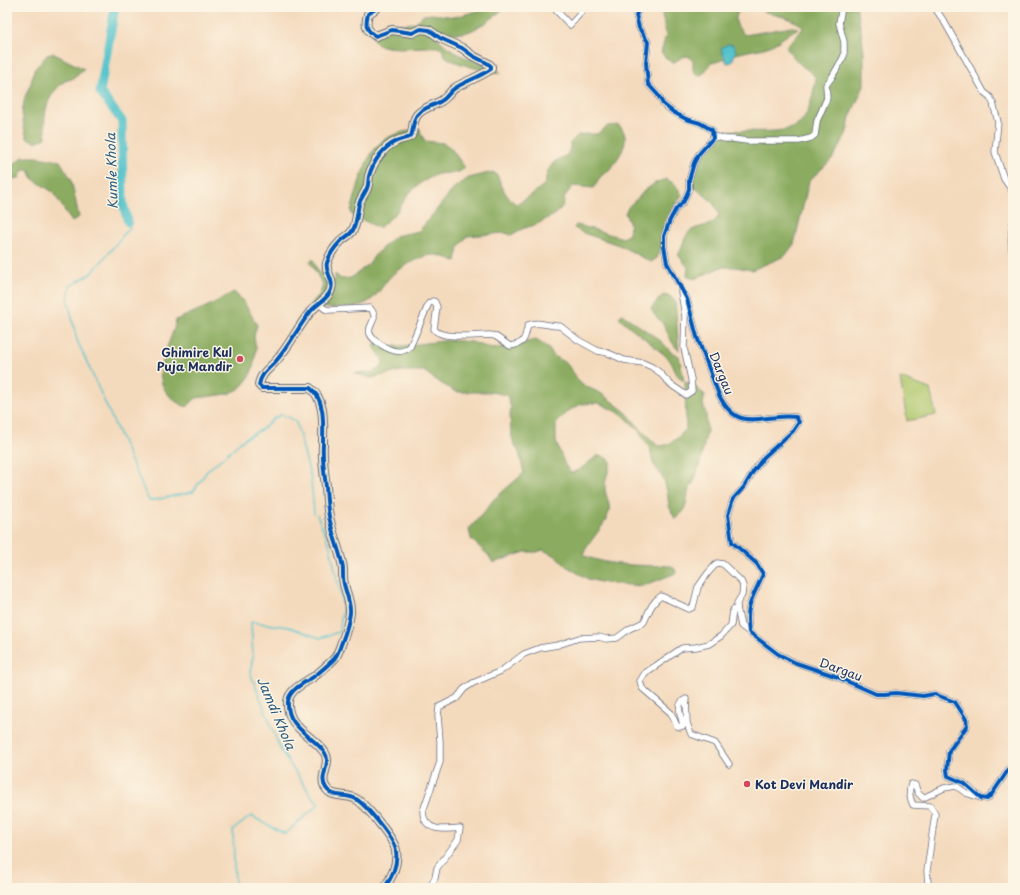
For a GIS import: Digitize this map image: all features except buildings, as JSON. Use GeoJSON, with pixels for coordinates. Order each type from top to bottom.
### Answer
{"type":"FeatureCollection","features":[{"type":"Feature","properties":{"kind":"street"},"geometry":{"type":"LineString","coordinates":[[378,7],[368,14],[366,23],[370,33],[376,36],[392,30],[412,33],[421,29],[429,30],[440,38],[456,45],[479,60],[487,63],[491,66],[491,69],[455,88],[446,98],[418,113],[414,119],[411,136],[393,143],[379,156],[369,176],[365,195],[361,198],[353,230],[348,236],[340,241],[327,262],[326,266],[331,279],[332,289],[327,298],[312,310],[289,346],[267,369],[260,380],[259,385],[262,388],[310,388],[317,397],[323,414],[322,461],[327,509],[334,538],[343,564],[343,581],[350,612],[342,642],[335,658],[317,674],[291,693],[288,703],[289,713],[300,729],[325,754],[327,762],[323,781],[326,788],[333,794],[351,797],[357,800],[391,839],[396,851],[395,866],[392,878],[384,888]]}},
{"type":"Feature","properties":{"kind":"street"},"geometry":{"type":"LineString","coordinates":[[553,7],[570,25],[584,7]]}},
{"type":"Feature","properties":{"kind":"street"},"geometry":{"type":"LineString","coordinates":[[640,7],[636,15],[639,28],[648,42],[646,63],[648,84],[664,104],[673,112],[709,128],[712,130],[713,138],[732,138],[747,141],[799,141],[811,138],[815,135],[817,121],[827,98],[826,85],[844,56],[844,42],[839,23],[842,7]]}},
{"type":"Feature","properties":{"kind":"street"},"geometry":{"type":"LineString","coordinates":[[935,7],[984,92],[990,97],[993,103],[998,122],[995,152],[1004,179],[1013,192]]}},
{"type":"Feature","properties":{"kind":"street","name":"Dargau"},"geometry":{"type":"LineString","coordinates":[[713,138],[698,155],[694,163],[689,180],[689,189],[684,201],[676,209],[664,236],[667,263],[687,299],[697,337],[719,395],[731,412],[740,419],[758,420],[786,415],[796,417],[799,422],[793,431],[760,462],[744,487],[733,500],[728,515],[732,542],[757,564],[763,574],[749,604],[747,618],[749,632],[778,654],[790,660],[866,688],[876,694],[896,693],[924,696],[934,694],[955,702],[962,711],[967,726],[949,751],[947,770],[948,776],[964,783],[981,798]]}},
{"type":"Feature","properties":{"kind":"street"},"geometry":{"type":"LineString","coordinates":[[1013,223],[1011,248],[1013,255]]}},
{"type":"Feature","properties":{"kind":"street"},"geometry":{"type":"LineString","coordinates":[[319,304],[329,310],[370,308],[373,311],[374,318],[370,329],[371,335],[375,340],[396,351],[404,350],[410,347],[429,303],[433,301],[437,307],[434,329],[436,332],[444,335],[490,335],[495,336],[510,346],[522,342],[526,338],[528,325],[539,323],[555,327],[560,326],[578,340],[598,351],[608,353],[624,360],[643,363],[659,372],[670,384],[686,395],[692,391],[691,379],[684,348],[685,316],[680,286]]}},
{"type":"Feature","properties":{"kind":"street"},"geometry":{"type":"LineString","coordinates":[[429,888],[435,878],[437,868],[458,840],[460,828],[444,830],[437,829],[426,823],[423,817],[423,811],[440,762],[438,708],[457,698],[464,688],[494,674],[524,654],[540,648],[558,646],[579,638],[617,638],[629,629],[644,622],[654,600],[660,596],[689,609],[694,607],[698,587],[708,573],[718,563],[722,564],[741,581],[744,586],[742,595],[736,608],[733,610],[731,625],[709,644],[682,648],[645,673],[640,681],[642,688],[671,713],[677,726],[680,727],[683,726],[683,723],[679,710],[680,704],[683,700],[686,700],[687,723],[691,734],[715,743],[729,764]]}},
{"type":"Feature","properties":{"kind":"street"},"geometry":{"type":"LineString","coordinates":[[736,608],[741,626],[749,632]]}},
{"type":"Feature","properties":{"kind":"street"},"geometry":{"type":"LineString","coordinates":[[932,888],[928,883],[927,871],[935,814],[930,806],[913,805],[909,788],[912,784],[915,785],[918,793],[923,798],[944,788],[956,786],[966,793],[987,799],[1013,763]]}},
{"type":"Feature","properties":{"kind":"green space"},"geometry":{"type":"Polygon","coordinates":[[[479,7],[502,7],[503,9],[484,24],[468,32],[442,33],[435,35],[441,42],[455,52],[469,59],[490,66],[501,73],[464,65],[450,60],[446,57],[442,49],[437,47],[387,47],[380,45],[373,39],[372,33],[384,27],[414,23],[424,15],[432,14],[455,17],[480,10],[479,7]]]}},
{"type":"Feature","properties":{"kind":"green space"},"geometry":{"type":"Polygon","coordinates":[[[664,7],[742,7],[737,15],[736,21],[737,25],[745,35],[792,27],[799,28],[770,46],[736,54],[711,63],[704,73],[699,76],[695,74],[693,69],[693,61],[688,56],[682,57],[673,63],[661,53],[666,35],[662,14],[664,7]]]}},
{"type":"Feature","properties":{"kind":"green space"},"geometry":{"type":"Polygon","coordinates":[[[764,7],[857,7],[864,52],[864,86],[850,117],[847,132],[840,146],[832,159],[809,181],[794,244],[785,256],[752,270],[735,267],[721,267],[694,279],[687,275],[688,267],[678,255],[689,232],[696,228],[711,224],[719,215],[712,202],[693,186],[699,164],[707,150],[721,131],[771,131],[798,125],[808,110],[812,96],[816,78],[799,63],[787,49],[787,45],[798,34],[803,26],[790,19],[761,9],[764,7]]]}},
{"type":"Feature","properties":{"kind":"green space"},"geometry":{"type":"Polygon","coordinates":[[[52,53],[84,69],[74,78],[65,81],[53,93],[45,114],[46,138],[35,142],[27,138],[22,112],[25,97],[31,83],[34,70],[47,55],[52,53]]]}},
{"type":"Feature","properties":{"kind":"green space"},"geometry":{"type":"Polygon","coordinates":[[[619,125],[623,130],[625,142],[621,153],[614,164],[600,177],[594,188],[573,186],[565,196],[563,205],[556,214],[511,235],[505,233],[467,236],[459,247],[456,261],[435,255],[428,256],[404,266],[388,279],[374,298],[366,303],[354,307],[308,307],[320,294],[323,285],[310,262],[313,259],[316,267],[329,283],[335,281],[335,274],[341,279],[351,278],[369,264],[375,255],[395,236],[419,231],[456,186],[469,178],[493,172],[497,175],[506,195],[516,204],[528,198],[545,184],[547,172],[554,162],[567,155],[570,149],[570,143],[578,135],[597,134],[608,126],[619,125]]]}},
{"type":"Feature","properties":{"kind":"green space"},"geometry":{"type":"Polygon","coordinates":[[[420,129],[425,141],[443,143],[451,148],[465,168],[459,172],[437,174],[422,182],[409,193],[397,212],[379,228],[352,215],[351,211],[364,168],[378,145],[386,138],[420,129]]]}},
{"type":"Feature","properties":{"kind":"green space"},"geometry":{"type":"Polygon","coordinates":[[[23,157],[37,157],[60,161],[71,179],[79,217],[72,222],[53,192],[33,179],[29,170],[23,170],[19,178],[12,179],[9,168],[23,157]]]}},
{"type":"Feature","properties":{"kind":"green space"},"geometry":{"type":"Polygon","coordinates":[[[666,179],[675,184],[682,195],[666,218],[662,233],[664,241],[657,258],[651,262],[619,245],[583,233],[574,228],[576,225],[623,238],[629,234],[630,225],[625,213],[629,206],[644,191],[655,183],[666,179]]]}},
{"type":"Feature","properties":{"kind":"green space"},"geometry":{"type":"Polygon","coordinates":[[[234,292],[244,302],[257,325],[254,336],[256,348],[255,357],[253,368],[248,379],[239,389],[228,394],[196,398],[187,407],[181,405],[167,393],[162,384],[161,376],[161,366],[176,320],[208,306],[234,292]]]}},
{"type":"Feature","properties":{"kind":"green space"},"geometry":{"type":"Polygon","coordinates":[[[663,295],[670,296],[675,301],[679,350],[674,345],[662,323],[654,315],[651,308],[663,295]]]}},
{"type":"Feature","properties":{"kind":"green space"},"geometry":{"type":"Polygon","coordinates":[[[622,314],[661,341],[671,352],[679,356],[684,381],[680,378],[667,357],[619,317],[622,314]]]}},
{"type":"Feature","properties":{"kind":"green space"},"geometry":{"type":"Polygon","coordinates":[[[451,340],[472,342],[492,349],[536,340],[547,347],[554,356],[567,364],[581,384],[602,394],[626,412],[642,431],[658,446],[667,445],[686,429],[685,382],[693,385],[705,395],[703,404],[706,414],[707,431],[699,467],[688,492],[684,511],[675,519],[669,506],[664,480],[653,463],[650,449],[639,431],[622,414],[599,403],[581,404],[568,411],[556,423],[556,442],[565,465],[571,473],[579,470],[597,456],[603,456],[611,461],[605,488],[609,512],[604,523],[583,555],[604,562],[672,566],[676,573],[643,586],[605,583],[588,579],[566,566],[556,556],[543,550],[537,552],[525,552],[493,563],[489,556],[471,539],[469,529],[493,500],[524,473],[519,452],[514,444],[511,433],[511,408],[507,395],[491,392],[456,392],[437,381],[424,371],[401,371],[371,378],[354,373],[372,372],[383,365],[382,359],[374,346],[377,342],[387,346],[402,346],[451,340]]]}},
{"type":"Feature","properties":{"kind":"green space"},"geometry":{"type":"Polygon","coordinates":[[[900,378],[930,389],[936,415],[907,421],[900,378]]]}},
{"type":"Feature","properties":{"kind":"water"},"geometry":{"type":"Polygon","coordinates":[[[728,44],[733,45],[736,50],[732,62],[727,63],[721,48],[728,44]]]}},
{"type":"Feature","properties":{"kind":"waterway","name":"Kumle Khola"},"geometry":{"type":"LineString","coordinates":[[115,7],[100,92],[122,121],[123,204],[128,222]]}},
{"type":"Feature","properties":{"kind":"waterway"},"geometry":{"type":"LineString","coordinates":[[130,227],[92,273],[70,286],[68,301],[77,340],[149,501],[193,492],[207,471],[244,439],[264,428],[273,419],[281,415],[289,417],[296,422],[311,479],[314,513]]}},
{"type":"Feature","properties":{"kind":"waterway","name":"Jamdi Khola"},"geometry":{"type":"LineString","coordinates":[[235,888],[233,830],[251,816],[285,834],[319,804],[311,795],[281,751],[250,672],[253,657],[251,622],[289,627],[320,638],[339,632],[343,606],[330,546],[317,515]]}},
{"type":"Feature","properties":{"kind":"cycle path"},"geometry":{"type":"LineString","coordinates":[[378,7],[368,14],[367,21],[368,30],[376,36],[392,30],[412,33],[421,29],[429,30],[440,38],[462,48],[473,56],[487,63],[491,66],[491,69],[455,88],[443,100],[419,113],[415,118],[411,136],[399,140],[387,147],[376,160],[369,176],[368,186],[358,207],[353,230],[338,244],[328,260],[327,270],[332,284],[330,292],[306,317],[281,355],[263,374],[259,385],[262,388],[310,388],[319,399],[321,406],[323,422],[323,460],[328,511],[332,530],[343,565],[343,581],[349,602],[350,613],[346,632],[337,655],[316,675],[292,692],[288,701],[289,710],[291,718],[296,725],[320,747],[327,757],[323,779],[326,788],[332,794],[348,796],[356,799],[366,808],[391,839],[396,851],[396,861],[390,880],[384,888]]}},
{"type":"Feature","properties":{"kind":"cycle path"},"geometry":{"type":"LineString","coordinates":[[640,7],[636,15],[639,28],[648,42],[646,63],[648,84],[658,95],[663,104],[673,112],[686,119],[700,123],[712,130],[713,138],[698,155],[694,163],[689,180],[689,189],[684,201],[676,209],[664,236],[667,263],[687,299],[697,337],[719,395],[727,408],[735,415],[744,419],[753,420],[784,416],[796,417],[799,422],[793,431],[764,457],[744,487],[733,499],[728,515],[732,542],[757,564],[763,574],[749,608],[749,632],[778,654],[796,663],[835,676],[876,694],[896,693],[923,696],[934,694],[955,702],[966,719],[967,726],[949,751],[947,770],[948,776],[964,783],[981,798],[987,799],[992,794],[1013,763]]}},
{"type":"Feature","properties":{"kind":"place","name":"Ghimire Kul Puja Mandir"},"geometry":{"type":"Point","coordinates":[240,359]}},
{"type":"Feature","properties":{"kind":"place","name":"Kot Devi Mandir"},"geometry":{"type":"Point","coordinates":[747,784]}}]}
